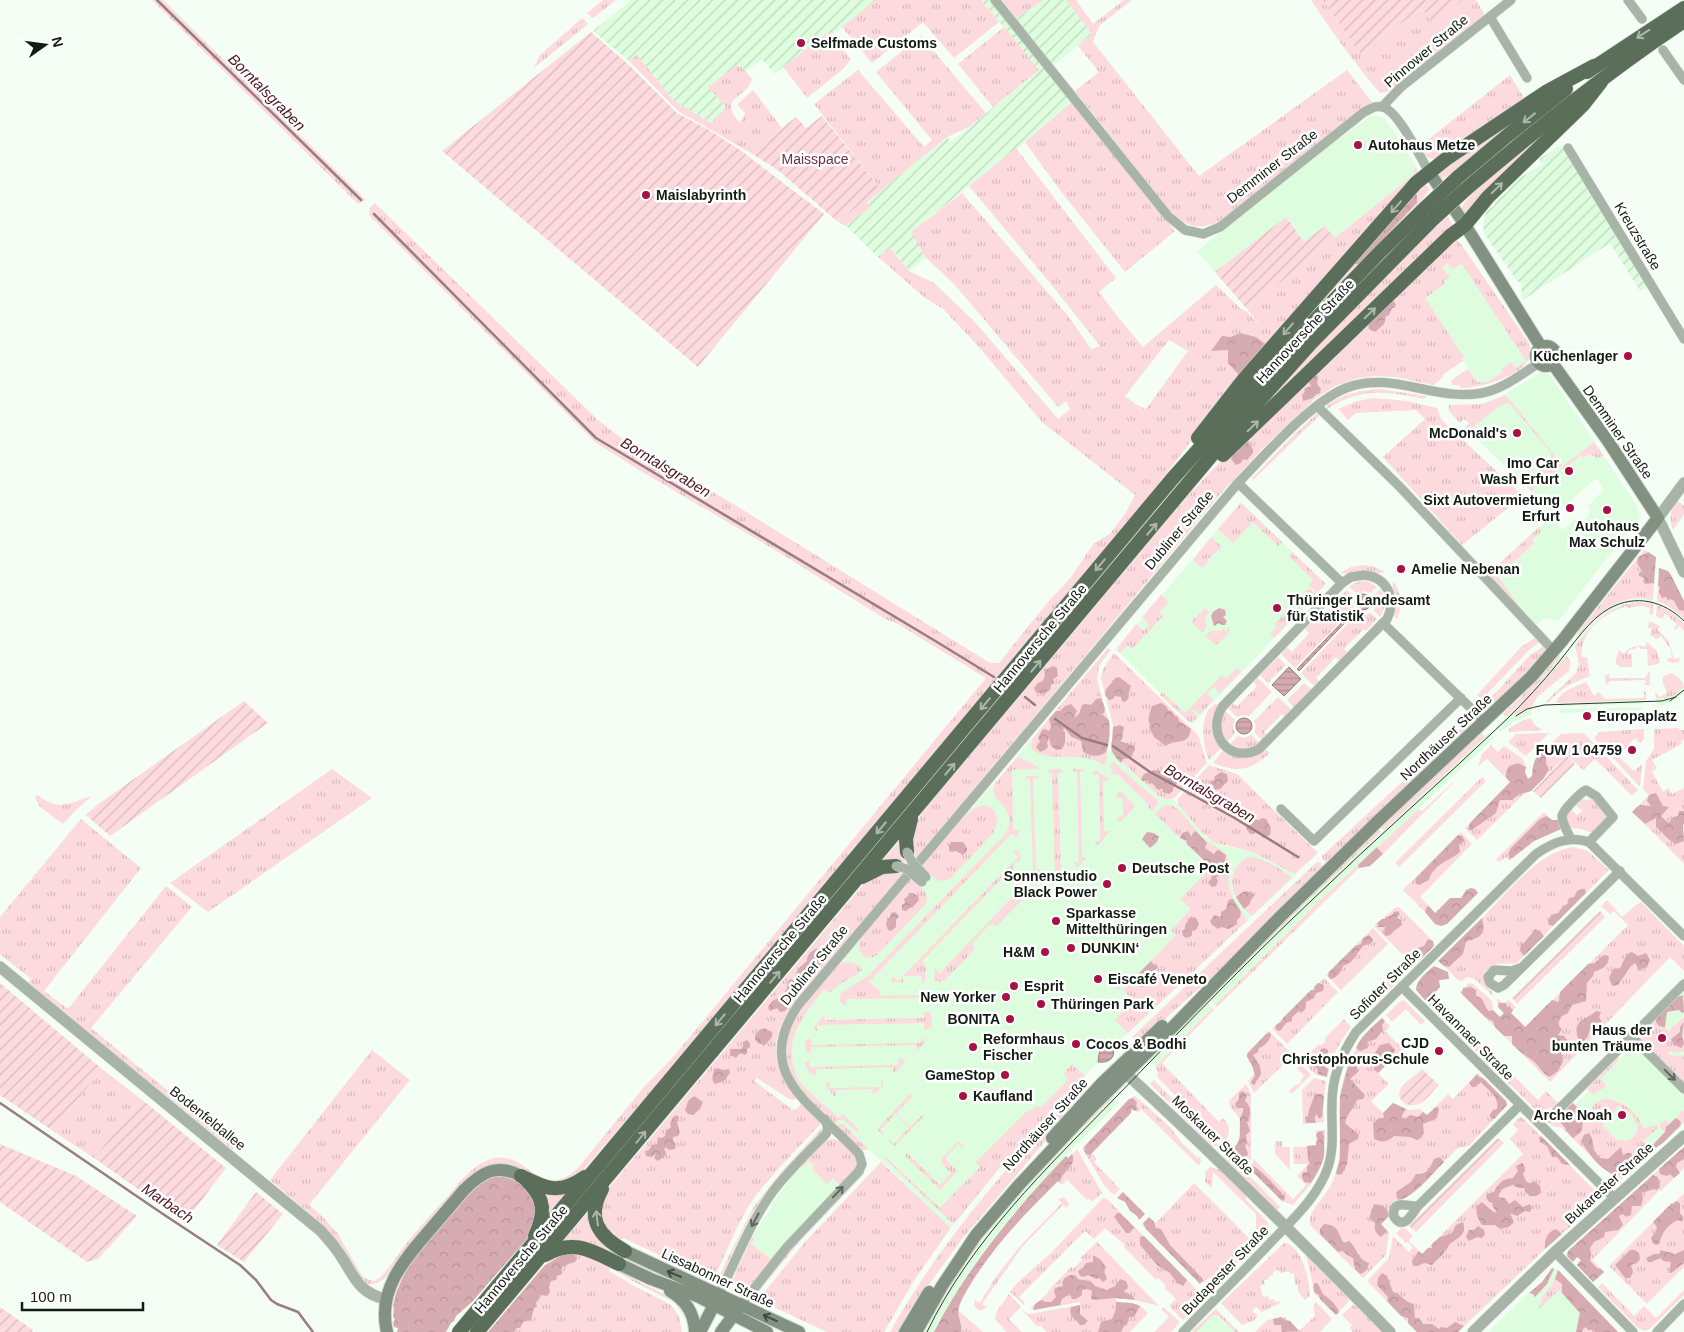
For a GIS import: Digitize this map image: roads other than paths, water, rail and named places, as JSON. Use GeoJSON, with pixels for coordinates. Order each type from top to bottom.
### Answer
{"type":"FeatureCollection","features":[{"type":"Feature","properties":{"kind":"highway","name":"Hannoversche Straße"},"geometry":{"type":"LineString","coordinates":[[477,1332],[599,1166],[1173,478],[1312,323],[1380,252],[1428,214],[1462,183],[1508,134],[1594,66],[1684,8]]}},
{"type":"Feature","properties":{"kind":"highway","name":"Hannoversche Straße"},"geometry":{"type":"LineString","coordinates":[[1462,183],[1564,107],[1601,82],[1646,46],[1684,21]]}},
{"type":"Feature","properties":{"kind":"highway"},"geometry":{"type":"LineString","coordinates":[[1173,478],[1178,463],[1244,379],[1416,183],[1429,172],[1546,92],[1594,66]]}},
{"type":"Feature","properties":{"kind":"highway"},"geometry":{"type":"LineString","coordinates":[[1180,495],[1450,236],[1465,225],[1488,197],[1583,105],[1601,82]]}},
{"type":"Feature","properties":{"kind":"highway","name":"Hannoversche Straße"},"geometry":{"type":"LineString","coordinates":[[459,1332],[610,1175],[1232,431],[1428,214]]}},
{"type":"Feature","properties":{"kind":"highway"},"geometry":{"type":"LineString","coordinates":[[908,852],[906,836],[912,818],[919,806]]}},
{"type":"Feature","properties":{"kind":"highway"},"geometry":{"type":"LineString","coordinates":[[851,885],[874,870],[887,866],[896,866]]}},
{"type":"Feature","properties":{"kind":"highway"},"geometry":{"type":"LineString","coordinates":[[521,1176],[549,1188],[563,1188],[577,1183],[599,1166]]}},
{"type":"Feature","properties":{"kind":"highway"},"geometry":{"type":"LineString","coordinates":[[610,1175],[597,1201],[595,1218],[604,1237],[625,1250]]}},
{"type":"Feature","properties":{"kind":"highway"},"geometry":{"type":"LineString","coordinates":[[521,1176],[536,1192],[542,1208],[535,1254],[560,1247],[582,1247],[619,1264]]}},
{"type":"Feature","properties":{"kind":"main road"},"geometry":{"type":"LineString","coordinates":[[1429,172],[1542,347]]}},
{"type":"Feature","properties":{"kind":"main road"},"geometry":{"type":"LineString","coordinates":[[1549,346],[1554,350],[1557,356],[1553,364],[1545,366],[1537,360],[1536,354],[1542,347],[1549,346]]}},
{"type":"Feature","properties":{"kind":"main road","name":"Demminer Straße"},"geometry":{"type":"LineString","coordinates":[[1553,364],[1608,442],[1658,518]]}},
{"type":"Feature","properties":{"kind":"main road","name":"Nordhäuser Straße"},"geometry":{"type":"LineString","coordinates":[[916,1332],[942,1286],[976,1235],[1019,1184],[1090,1108],[1122,1070],[1201,989],[1236,962],[1378,821],[1531,677],[1554,651],[1658,518]]}},
{"type":"Feature","properties":{"kind":"main road","name":"Nordhäuser Straße"},"geometry":{"type":"LineString","coordinates":[[905,1332],[936,1282],[972,1232],[1070,1116],[1122,1070]]}},
{"type":"Feature","properties":{"kind":"main road"},"geometry":{"type":"LineString","coordinates":[[387,1332],[384,1311],[385,1299],[394,1276],[470,1184],[486,1172],[495,1170],[510,1171],[521,1176]]}},
{"type":"Feature","properties":{"kind":"main road","name":"Lissabonner Straße"},"geometry":{"type":"LineString","coordinates":[[625,1250],[737,1310],[799,1332]]}},
{"type":"Feature","properties":{"kind":"main road","name":"Lissabonner Straße"},"geometry":{"type":"LineString","coordinates":[[619,1264],[650,1279],[716,1299]]}},
{"type":"Feature","properties":{"kind":"main road"},"geometry":{"type":"LineString","coordinates":[[650,1279],[686,1302],[695,1332]]}},
{"type":"Feature","properties":{"kind":"main road"},"geometry":{"type":"LineString","coordinates":[[700,1332],[716,1299]]}},
{"type":"Feature","properties":{"kind":"main road"},"geometry":{"type":"LineString","coordinates":[[721,1332],[737,1310]]}},
{"type":"Feature","properties":{"kind":"main road","name":"Lissabonner Straße"},"geometry":{"type":"LineString","coordinates":[[737,1310],[767,1332]]}},
{"type":"Feature","properties":{"kind":"street","name":"Demminer Straße"},"geometry":{"type":"LineString","coordinates":[[995,0],[1168,216],[1185,230],[1203,234],[1220,228],[1364,112],[1374,106],[1382,107]]}},
{"type":"Feature","properties":{"kind":"street","name":"Pinnower Straße"},"geometry":{"type":"LineString","coordinates":[[1382,107],[1401,87],[1511,0]]}},
{"type":"Feature","properties":{"kind":"street"},"geometry":{"type":"LineString","coordinates":[[1628,0],[1642,19]]}},
{"type":"Feature","properties":{"kind":"street"},"geometry":{"type":"LineString","coordinates":[[1490,17],[1527,78]]}},
{"type":"Feature","properties":{"kind":"street"},"geometry":{"type":"LineString","coordinates":[[1663,50],[1684,80]]}},
{"type":"Feature","properties":{"kind":"street"},"geometry":{"type":"LineString","coordinates":[[1382,107],[1390,110],[1397,119],[1429,172]]}},
{"type":"Feature","properties":{"kind":"street","name":"Kreuzstraße"},"geometry":{"type":"LineString","coordinates":[[1568,148],[1684,339]]}},
{"type":"Feature","properties":{"kind":"street","name":"Dubliner Straße"},"geometry":{"type":"LineString","coordinates":[[919,862],[1238,483],[1317,406],[1338,392],[1365,383],[1398,384],[1456,395],[1480,393],[1500,387],[1539,363]]}},
{"type":"Feature","properties":{"kind":"street"},"geometry":{"type":"LineString","coordinates":[[1317,406],[1400,488],[1554,651]]}},
{"type":"Feature","properties":{"kind":"street"},"geometry":{"type":"LineString","coordinates":[[1238,483],[1342,583]]}},
{"type":"Feature","properties":{"kind":"street"},"geometry":{"type":"LineString","coordinates":[[1684,483],[1658,518],[1684,572]]}},
{"type":"Feature","properties":{"kind":"street"},"geometry":{"type":"LineString","coordinates":[[1364,575],[1384,582],[1389,591],[1391,604],[1389,616],[1383,623],[1259,750],[1240,754],[1225,746],[1219,738],[1216,726],[1218,715],[1223,706],[1342,583],[1351,578],[1364,575]]}},
{"type":"Feature","properties":{"kind":"street"},"geometry":{"type":"LineString","coordinates":[[1383,623],[1484,721]]}},
{"type":"Feature","properties":{"kind":"street"},"geometry":{"type":"LineString","coordinates":[[1281,809],[1314,842],[1461,698]]}},
{"type":"Feature","properties":{"kind":"street"},"geometry":{"type":"LineString","coordinates":[[1571,839],[1562,817],[1578,796],[1586,790],[1596,796],[1613,817],[1589,842],[1684,936]]}},
{"type":"Feature","properties":{"kind":"street","name":"Sofioter Straße"},"geometry":{"type":"LineString","coordinates":[[1286,1226],[1306,1204],[1327,1169],[1332,1148],[1333,1090],[1337,1069],[1344,1052],[1356,1032],[1536,854],[1555,843],[1571,839],[1589,842]]}},
{"type":"Feature","properties":{"kind":"street"},"geometry":{"type":"LineString","coordinates":[[896,866],[924,879],[908,852]]}},
{"type":"Feature","properties":{"kind":"street"},"geometry":{"type":"LineString","coordinates":[[1520,968],[1620,871]]}},
{"type":"Feature","properties":{"kind":"street","name":"Dubliner Straße"},"geometry":{"type":"LineString","coordinates":[[737,1310],[787,1247],[862,1166],[859,1154],[798,1093],[787,1077],[781,1057],[783,1033],[790,1017],[800,1004],[907,876]]}},
{"type":"Feature","properties":{"kind":"street","name":"Bodenfeldallee"},"geometry":{"type":"LineString","coordinates":[[0,967],[314,1225],[337,1250],[356,1282],[367,1292],[385,1299]]}},
{"type":"Feature","properties":{"kind":"street"},"geometry":{"type":"LineString","coordinates":[[1550,1118],[1684,984]]}},
{"type":"Feature","properties":{"kind":"street","name":"Havannaer Straße"},"geometry":{"type":"LineString","coordinates":[[1402,987],[1614,1198]]}},
{"type":"Feature","properties":{"kind":"street"},"geometry":{"type":"LineString","coordinates":[[1631,1036],[1684,1089]]}},
{"type":"Feature","properties":{"kind":"street","name":"Moskauer Straße"},"geometry":{"type":"LineString","coordinates":[[1122,1070],[1179,1122],[1286,1226],[1390,1332]]}},
{"type":"Feature","properties":{"kind":"street"},"geometry":{"type":"LineString","coordinates":[[1418,1206],[1520,1105]]}},
{"type":"Feature","properties":{"kind":"street"},"geometry":{"type":"LineString","coordinates":[[716,1299],[748,1233],[771,1194],[826,1134],[828,1128],[824,1119]]}},
{"type":"Feature","properties":{"kind":"street","name":"Bukarester Straße"},"geometry":{"type":"LineString","coordinates":[[1473,1332],[1555,1252],[1684,1136]]}},
{"type":"Feature","properties":{"kind":"street","name":"Budapester Straße"},"geometry":{"type":"LineString","coordinates":[[1183,1332],[1286,1226]]}},
{"type":"Feature","properties":{"kind":"street"},"geometry":{"type":"LineString","coordinates":[[1555,1252],[1634,1332]]}},
{"type":"Feature","properties":{"kind":"street"},"geometry":{"type":"LineString","coordinates":[[1656,1332],[1684,1304]]}},
{"type":"Feature","properties":{"kind":"waterway","name":"Borntalsgraben"},"geometry":{"type":"LineString","coordinates":[[157,0],[361,200]]}},
{"type":"Feature","properties":{"kind":"waterway","name":"Borntalsgraben"},"geometry":{"type":"LineString","coordinates":[[374,214],[596,438],[994,677]]}},
{"type":"Feature","properties":{"kind":"waterway","name":"Borntalsgraben"},"geometry":{"type":"LineString","coordinates":[[1025,697],[1035,705]]}},
{"type":"Feature","properties":{"kind":"waterway","name":"Borntalsgraben"},"geometry":{"type":"LineString","coordinates":[[1055,719],[1082,738],[1107,745]]}},
{"type":"Feature","properties":{"kind":"waterway","name":"Borntalsgraben"},"geometry":{"type":"LineString","coordinates":[[1113,746],[1150,772],[1233,817],[1298,857]]}},
{"type":"Feature","properties":{"kind":"waterway","name":"Marbach"},"geometry":{"type":"LineString","coordinates":[[0,1103],[240,1265],[256,1280],[271,1300],[298,1312],[313,1332]]}},
{"type":"Feature","properties":{"kind":"tram line"},"geometry":{"type":"LineString","coordinates":[[927,1332],[945,1298],[965,1267],[988,1236],[1037,1178],[1262,948],[1360,854],[1507,719],[1540,685],[1595,619],[1610,608],[1630,601],[1640,601],[1659,604],[1684,621]]}},
{"type":"Feature","properties":{"kind":"tram line"},"geometry":{"type":"LineString","coordinates":[[1670,701],[1684,690]]}},
{"type":"Feature","properties":{"kind":"tram line"},"geometry":{"type":"LineString","coordinates":[[1516,716],[1527,709],[1544,705],[1662,701],[1676,697]]}},
{"type":"Feature","properties":{"kind":"place","name":"Selfmade Customs"},"geometry":{"type":"Point","coordinates":[801,43]}},
{"type":"Feature","properties":{"kind":"place","name":"Autohaus Metze"},"geometry":{"type":"Point","coordinates":[1358,145]}},
{"type":"Feature","properties":{"kind":"place","name":"Maislabyrinth"},"geometry":{"type":"Point","coordinates":[646,195]}},
{"type":"Feature","properties":{"kind":"place","name":"Küchenlager"},"geometry":{"type":"Point","coordinates":[1628,356]}},
{"type":"Feature","properties":{"kind":"place","name":"McDonald's"},"geometry":{"type":"Point","coordinates":[1517,433]}},
{"type":"Feature","properties":{"kind":"place","name":"Imo Car Wash Erfurt"},"geometry":{"type":"Point","coordinates":[1569,471]}},
{"type":"Feature","properties":{"kind":"place","name":"Sixt Autovermietung Erfurt"},"geometry":{"type":"Point","coordinates":[1570,508]}},
{"type":"Feature","properties":{"kind":"place","name":"Autohaus Max Schulz"},"geometry":{"type":"Point","coordinates":[1607,510]}},
{"type":"Feature","properties":{"kind":"place","name":"Amelie Nebenan"},"geometry":{"type":"Point","coordinates":[1401,569]}},
{"type":"Feature","properties":{"kind":"place","name":"Thüringer Landesamt für Statistik"},"geometry":{"type":"Point","coordinates":[1277,608]}},
{"type":"Feature","properties":{"kind":"place","name":"Europaplatz"},"geometry":{"type":"Point","coordinates":[1587,716]}},
{"type":"Feature","properties":{"kind":"place","name":"FUW 1 04759"},"geometry":{"type":"Point","coordinates":[1632,750]}},
{"type":"Feature","properties":{"kind":"place","name":"Deutsche Post"},"geometry":{"type":"Point","coordinates":[1122,868]}},
{"type":"Feature","properties":{"kind":"place","name":"Sonnenstudio Black Power"},"geometry":{"type":"Point","coordinates":[1107,884]}},
{"type":"Feature","properties":{"kind":"place","name":"Sparkasse Mittelthüringen"},"geometry":{"type":"Point","coordinates":[1056,921]}},
{"type":"Feature","properties":{"kind":"place","name":"DUNKIN‘"},"geometry":{"type":"Point","coordinates":[1071,948]}},
{"type":"Feature","properties":{"kind":"place","name":"H&M"},"geometry":{"type":"Point","coordinates":[1045,952]}},
{"type":"Feature","properties":{"kind":"place","name":"Eiscafé Veneto"},"geometry":{"type":"Point","coordinates":[1098,979]}},
{"type":"Feature","properties":{"kind":"place","name":"Esprit"},"geometry":{"type":"Point","coordinates":[1014,986]}},
{"type":"Feature","properties":{"kind":"place","name":"New Yorker"},"geometry":{"type":"Point","coordinates":[1006,997]}},
{"type":"Feature","properties":{"kind":"place","name":"Thüringen Park"},"geometry":{"type":"Point","coordinates":[1041,1004]}},
{"type":"Feature","properties":{"kind":"place","name":"BONITA"},"geometry":{"type":"Point","coordinates":[1010,1019]}},
{"type":"Feature","properties":{"kind":"place","name":"Haus der bunten Träume"},"geometry":{"type":"Point","coordinates":[1662,1038]}},
{"type":"Feature","properties":{"kind":"place","name":"Cocos & Bodhi"},"geometry":{"type":"Point","coordinates":[1076,1044]}},
{"type":"Feature","properties":{"kind":"place","name":"Reformhaus Fischer"},"geometry":{"type":"Point","coordinates":[973,1047]}},
{"type":"Feature","properties":{"kind":"place","name":"CJD Christophorus-Schule"},"geometry":{"type":"Point","coordinates":[1439,1051]}},
{"type":"Feature","properties":{"kind":"place","name":"GameStop"},"geometry":{"type":"Point","coordinates":[1005,1075]}},
{"type":"Feature","properties":{"kind":"place","name":"Kaufland"},"geometry":{"type":"Point","coordinates":[963,1096]}},
{"type":"Feature","properties":{"kind":"place","name":"Arche Noah"},"geometry":{"type":"Point","coordinates":[1622,1115]}},
{"type":"Feature","properties":{"kind":"park label","name":"Maisspace"},"geometry":{"type":"Point","coordinates":[815,159]}}]}
